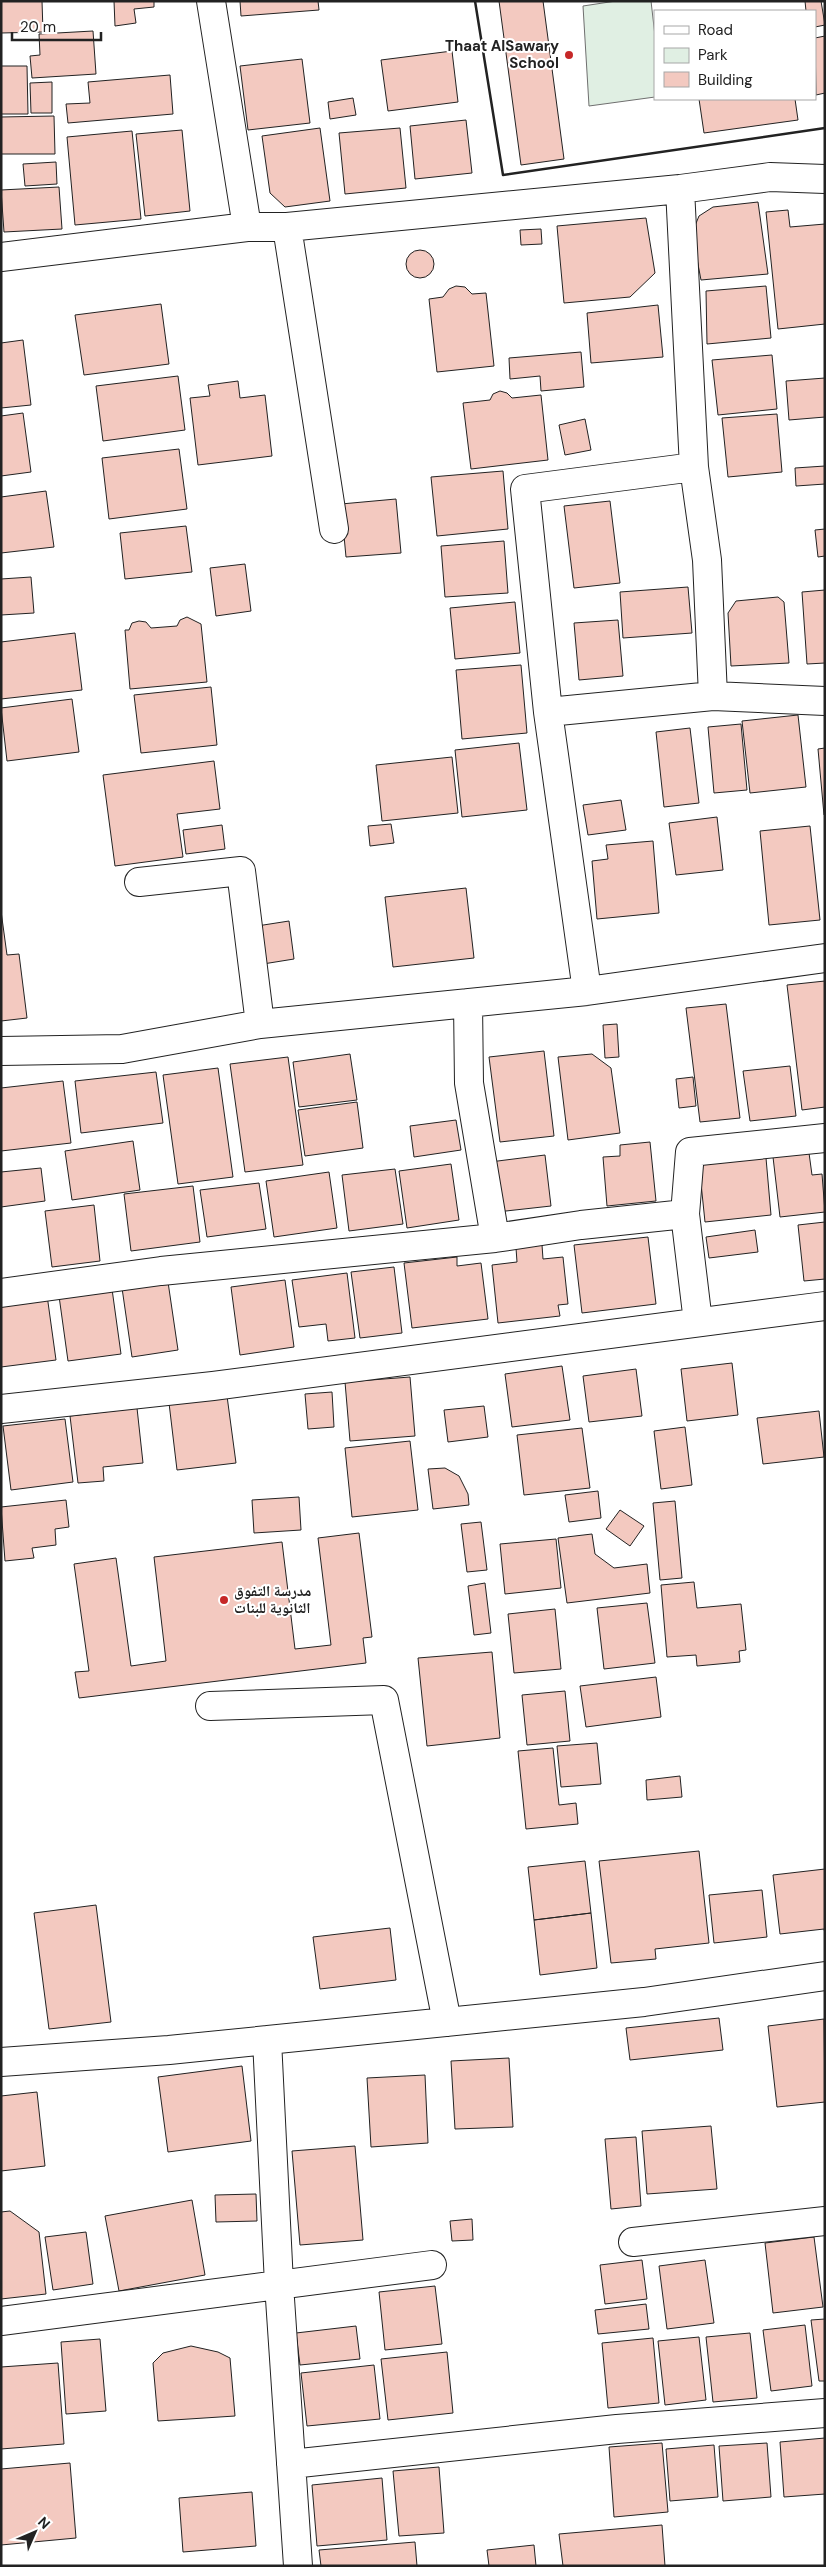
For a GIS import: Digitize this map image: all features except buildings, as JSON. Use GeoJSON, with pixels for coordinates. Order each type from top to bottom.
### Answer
{"type":"FeatureCollection","features":[{"type":"Feature","properties":{"kind":"street"},"geometry":{"type":"LineString","coordinates":[[211,1],[247,227]]}},
{"type":"Feature","properties":{"kind":"street"},"geometry":{"type":"LineString","coordinates":[[1,257],[247,227],[287,228],[680,189],[770,177],[825,179]]}},
{"type":"Feature","properties":{"kind":"street"},"geometry":{"type":"LineString","coordinates":[[680,189],[694,467],[707,560],[713,696]]}},
{"type":"Feature","properties":{"kind":"street"},"geometry":{"type":"LineString","coordinates":[[287,228],[334,528]]}},
{"type":"Feature","properties":{"kind":"street"},"geometry":{"type":"LineString","coordinates":[[587,991],[548,712],[524,489],[694,467]]}},
{"type":"Feature","properties":{"kind":"street"},"geometry":{"type":"LineString","coordinates":[[548,712],[713,696],[825,701]]}},
{"type":"Feature","properties":{"kind":"street"},"geometry":{"type":"LineString","coordinates":[[139,882],[241,871],[260,1024]]}},
{"type":"Feature","properties":{"kind":"street"},"geometry":{"type":"LineString","coordinates":[[1,1051],[122,1049],[260,1024],[587,991],[825,958]]}},
{"type":"Feature","properties":{"kind":"street"},"geometry":{"type":"LineString","coordinates":[[468,1003],[469,1082],[495,1238]]}},
{"type":"Feature","properties":{"kind":"street"},"geometry":{"type":"LineString","coordinates":[[698,1322],[685,1214],[690,1152],[825,1138]]}},
{"type":"Feature","properties":{"kind":"street"},"geometry":{"type":"LineString","coordinates":[[1,1293],[161,1271],[495,1238],[581,1225],[685,1214]]}},
{"type":"Feature","properties":{"kind":"street"},"geometry":{"type":"LineString","coordinates":[[1,1409],[213,1386],[825,1306]]}},
{"type":"Feature","properties":{"kind":"street"},"geometry":{"type":"LineString","coordinates":[[210,1706],[384,1700],[447,2022]]}},
{"type":"Feature","properties":{"kind":"street"},"geometry":{"type":"LineString","coordinates":[[1,2062],[169,2050],[644,2002],[825,1976]]}},
{"type":"Feature","properties":{"kind":"street"},"geometry":{"type":"LineString","coordinates":[[267,2040],[279,2284],[298,2566]]}},
{"type":"Feature","properties":{"kind":"street"},"geometry":{"type":"LineString","coordinates":[[633,2242],[825,2221]]}},
{"type":"Feature","properties":{"kind":"street"},"geometry":{"type":"LineString","coordinates":[[1,2321],[432,2265]]}},
{"type":"Feature","properties":{"kind":"street"},"geometry":{"type":"LineString","coordinates":[[291,2464],[617,2429],[825,2413]]}},
{"type":"Feature","properties":{"kind":"green space"},"geometry":{"type":"Polygon","coordinates":[[[616,1],[651,1],[654,27],[654,97],[589,106],[583,6],[616,1]]]}},
{"type":"Feature","properties":{"kind":"wall"},"geometry":{"type":"LineString","coordinates":[[475,1],[503,175],[825,128]]}},
{"type":"Feature","properties":{"kind":"place","name":"Thaat AlSawary School"},"geometry":{"type":"Point","coordinates":[569,55]}},
{"type":"Feature","properties":{"kind":"place","name":"مدرسة التفوق الثانوية للبنات"},"geometry":{"type":"Point","coordinates":[224,1600]}}]}
